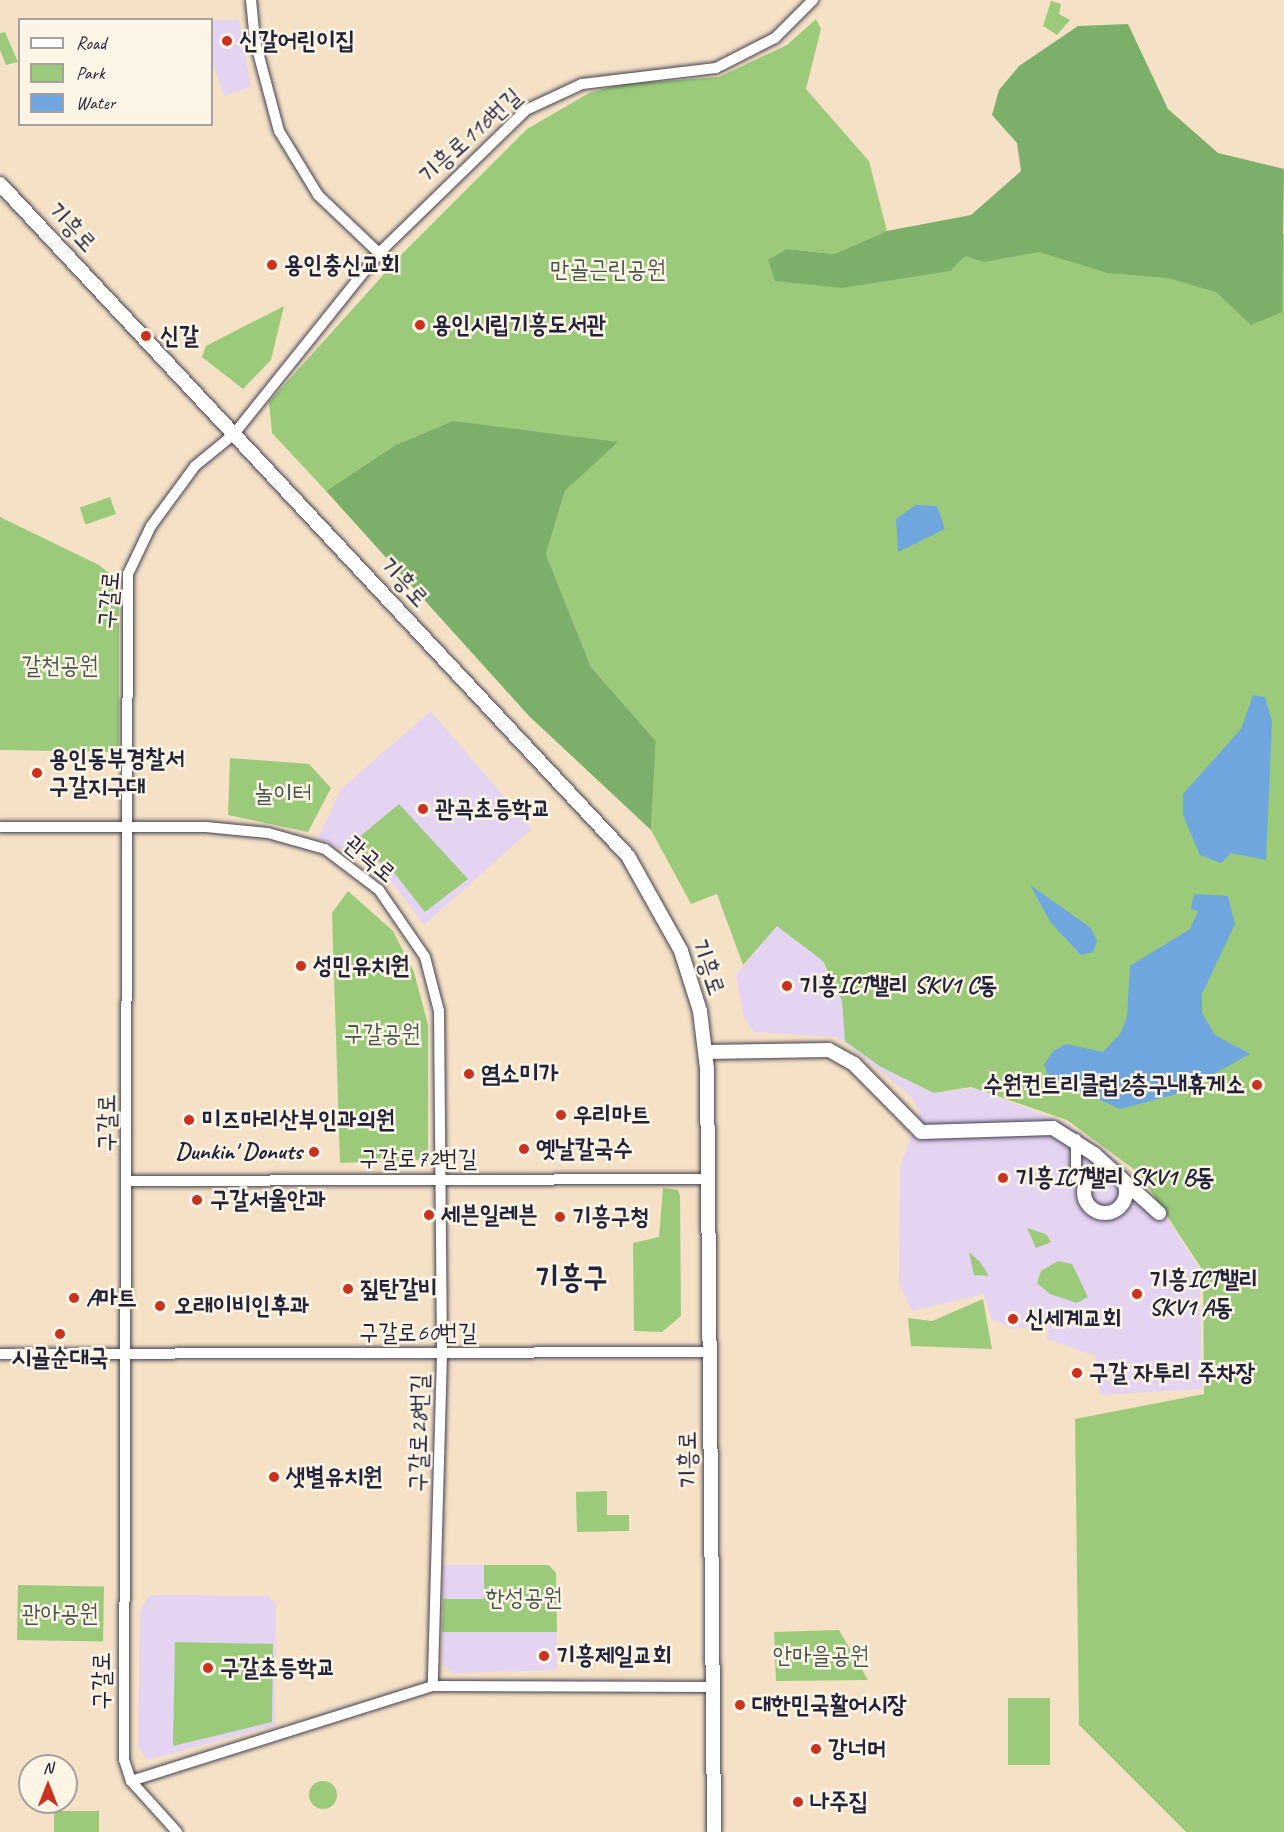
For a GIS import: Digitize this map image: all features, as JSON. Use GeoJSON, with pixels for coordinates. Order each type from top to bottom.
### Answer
{"type":"FeatureCollection","features":[{"type":"Feature","properties":{"kind":"main road","name":"기흥로"},"geometry":{"type":"LineString","coordinates":[[2,186],[628,856],[681,951],[700,1011],[705,1052],[714,1832]]}},
{"type":"Feature","properties":{"kind":"main road"},"geometry":{"type":"LineString","coordinates":[[705,1052],[829,1050],[854,1064],[921,1132],[1053,1128],[1076,1139],[1159,1213]]}},
{"type":"Feature","properties":{"kind":"street"},"geometry":{"type":"LineString","coordinates":[[251,0],[255,41],[279,132],[318,195],[379,253]]}},
{"type":"Feature","properties":{"kind":"street","name":"기흥로116번길"},"geometry":{"type":"LineString","coordinates":[[234,434],[379,253],[457,172],[526,110],[558,91],[716,68],[775,38],[813,0]]}},
{"type":"Feature","properties":{"kind":"street","name":"구갈로"},"geometry":{"type":"LineString","coordinates":[[177,1832],[131,1781],[124,1760],[122,1655],[128,1181],[128,574],[167,502],[195,466],[234,434]]}},
{"type":"Feature","properties":{"kind":"street","name":"관곡로"},"geometry":{"type":"LineString","coordinates":[[0,827],[127,827],[268,833],[325,849],[379,890],[425,957],[438,995],[440,1180]]}},
{"type":"Feature","properties":{"kind":"street"},"geometry":{"type":"LineString","coordinates":[[1076,1139],[1076,1178]]}},
{"type":"Feature","properties":{"kind":"street","name":"구갈로72번길"},"geometry":{"type":"LineString","coordinates":[[128,1181],[708,1179]]}},
{"type":"Feature","properties":{"kind":"street","name":"구갈로28번길"},"geometry":{"type":"LineString","coordinates":[[434,1686],[442,1354],[440,1180]]}},
{"type":"Feature","properties":{"kind":"street","name":"구갈로60번길"},"geometry":{"type":"LineString","coordinates":[[0,1354],[709,1352]]}},
{"type":"Feature","properties":{"kind":"street"},"geometry":{"type":"LineString","coordinates":[[131,1781],[434,1686],[713,1687]]}},
{"type":"Feature","properties":{"kind":"shaded area","name":"신갈어린이집"},"geometry":{"type":"Polygon","coordinates":[[[213,20],[239,20],[251,87],[224,96],[213,65],[213,20]]]}},
{"type":"Feature","properties":{"kind":"shaded area","name":"관곡초등학교"},"geometry":{"type":"Polygon","coordinates":[[[431,711],[532,829],[424,925],[382,869],[318,838],[341,789],[431,711]]]}},
{"type":"Feature","properties":{"kind":"shaded area"},"geometry":{"type":"Polygon","coordinates":[[[777,925],[823,961],[842,1001],[934,1093],[973,1088],[1065,1123],[1117,1161],[1165,1214],[1200,1270],[1202,1389],[1100,1395],[1096,1356],[1047,1339],[1049,1323],[1014,1329],[991,1319],[984,1294],[912,1311],[899,1283],[900,1166],[921,1112],[910,1095],[838,1037],[754,1032],[744,1018],[736,975],[777,925]]]}},
{"type":"Feature","properties":{"kind":"shaded area"},"geometry":{"type":"Polygon","coordinates":[[[443,1565],[484,1565],[484,1599],[443,1599],[443,1565]]]}},
{"type":"Feature","properties":{"kind":"shaded area","name":"구갈초등학교"},"geometry":{"type":"Polygon","coordinates":[[[149,1595],[267,1596],[276,1603],[275,1725],[148,1760],[138,1747],[140,1612],[149,1595]]]}},
{"type":"Feature","properties":{"kind":"shaded area"},"geometry":{"type":"Polygon","coordinates":[[[442,1632],[557,1632],[557,1670],[452,1673],[443,1664],[442,1632]]]}},
{"type":"Feature","properties":{"kind":"green space"},"geometry":{"type":"Polygon","coordinates":[[[1051,1],[1061,4],[1059,14],[1070,20],[1057,35],[1043,26],[1051,1]]]}},
{"type":"Feature","properties":{"kind":"green space","name":"만골근린공원"},"geometry":{"type":"Polygon","coordinates":[[[816,19],[821,29],[806,89],[869,161],[887,231],[834,254],[787,249],[775,281],[1047,233],[1284,234],[1284,1832],[1186,1832],[1079,1725],[1075,1419],[1204,1394],[1203,1271],[1139,1173],[1067,1120],[971,1087],[934,1093],[881,1067],[845,1041],[842,1001],[823,961],[777,926],[743,965],[717,894],[691,904],[651,830],[656,741],[591,667],[546,554],[565,491],[617,442],[394,446],[326,491],[272,433],[269,402],[403,253],[527,129],[589,93],[623,84],[719,77],[787,45],[816,19]]]}},
{"type":"Feature","properties":{"kind":"green space"},"geometry":{"type":"Polygon","coordinates":[[[1128,24],[1168,109],[1218,153],[1284,169],[1282,312],[1251,325],[1216,292],[1168,278],[1108,273],[1039,252],[984,262],[965,256],[950,271],[842,288],[775,281],[768,260],[787,249],[834,254],[887,231],[971,215],[1021,171],[1017,143],[992,115],[999,90],[1019,66],[1078,26],[1128,24]]]}},
{"type":"Feature","properties":{"kind":"green space"},"geometry":{"type":"Polygon","coordinates":[[[5,32],[18,62],[6,65],[0,50],[0,33],[5,32]]]}},
{"type":"Feature","properties":{"kind":"green space"},"geometry":{"type":"Polygon","coordinates":[[[284,306],[271,360],[243,389],[202,357],[206,346],[284,306]]]}},
{"type":"Feature","properties":{"kind":"green space"},"geometry":{"type":"Polygon","coordinates":[[[453,421],[618,442],[565,491],[546,554],[591,667],[656,741],[651,830],[529,716],[326,491],[394,446],[453,421]]]}},
{"type":"Feature","properties":{"kind":"green space"},"geometry":{"type":"Polygon","coordinates":[[[110,497],[116,514],[86,524],[80,507],[110,497]]]}},
{"type":"Feature","properties":{"kind":"green space","name":"갈천공원"},"geometry":{"type":"Polygon","coordinates":[[[0,517],[99,565],[119,581],[119,752],[0,750],[0,517]]]}},
{"type":"Feature","properties":{"kind":"green space","name":"놀이터"},"geometry":{"type":"Polygon","coordinates":[[[230,758],[309,764],[331,788],[308,832],[228,815],[230,758]]]}},
{"type":"Feature","properties":{"kind":"green space"},"geometry":{"type":"Polygon","coordinates":[[[399,804],[468,879],[425,912],[392,870],[351,844],[399,804]]]}},
{"type":"Feature","properties":{"kind":"green space","name":"구갈공원"},"geometry":{"type":"Polygon","coordinates":[[[348,891],[393,931],[414,972],[428,1025],[428,1149],[418,1160],[340,1163],[332,913],[348,891]]]}},
{"type":"Feature","properties":{"kind":"green space"},"geometry":{"type":"Polygon","coordinates":[[[663,1188],[678,1190],[680,1196],[681,1316],[662,1332],[634,1331],[633,1243],[659,1237],[663,1188]]]}},
{"type":"Feature","properties":{"kind":"green space"},"geometry":{"type":"Polygon","coordinates":[[[1027,1228],[1046,1234],[1051,1242],[1036,1248],[1027,1228]]]}},
{"type":"Feature","properties":{"kind":"green space"},"geometry":{"type":"Polygon","coordinates":[[[969,1252],[980,1262],[989,1276],[974,1275],[969,1252]]]}},
{"type":"Feature","properties":{"kind":"green space"},"geometry":{"type":"Polygon","coordinates":[[[1058,1261],[1072,1264],[1088,1297],[1077,1303],[1050,1294],[1037,1283],[1041,1271],[1058,1261]]]}},
{"type":"Feature","properties":{"kind":"green space"},"geometry":{"type":"Polygon","coordinates":[[[983,1299],[992,1349],[911,1346],[908,1318],[932,1321],[983,1299]]]}},
{"type":"Feature","properties":{"kind":"green space"},"geometry":{"type":"Polygon","coordinates":[[[607,1491],[607,1515],[629,1515],[629,1531],[577,1532],[576,1492],[607,1491]]]}},
{"type":"Feature","properties":{"kind":"green space","name":"한성공원"},"geometry":{"type":"Polygon","coordinates":[[[484,1565],[549,1565],[556,1573],[557,1632],[442,1632],[443,1599],[484,1599],[484,1565]]]}},
{"type":"Feature","properties":{"kind":"green space","name":"관아공원"},"geometry":{"type":"Polygon","coordinates":[[[18,1585],[104,1587],[103,1641],[17,1640],[18,1585]]]}},
{"type":"Feature","properties":{"kind":"green space","name":"안마을공원"},"geometry":{"type":"Polygon","coordinates":[[[839,1630],[868,1680],[776,1681],[774,1632],[839,1630]]]}},
{"type":"Feature","properties":{"kind":"green space"},"geometry":{"type":"Polygon","coordinates":[[[175,1642],[273,1644],[272,1722],[173,1746],[175,1642]]]}},
{"type":"Feature","properties":{"kind":"green space"},"geometry":{"type":"Polygon","coordinates":[[[1008,1698],[1050,1698],[1050,1765],[1008,1765],[1008,1698]]]}},
{"type":"Feature","properties":{"kind":"green space"},"geometry":{"type":"Polygon","coordinates":[[[323,1781],[333,1785],[337,1795],[333,1805],[323,1809],[313,1805],[309,1795],[313,1785],[323,1781]]]}},
{"type":"Feature","properties":{"kind":"green space"},"geometry":{"type":"Polygon","coordinates":[[[78,1811],[99,1811],[99,1832],[54,1832],[54,1814],[78,1814],[78,1811]]]}},
{"type":"Feature","properties":{"kind":"water"},"geometry":{"type":"Polygon","coordinates":[[[916,505],[937,506],[945,529],[898,552],[896,519],[916,505]]]}},
{"type":"Feature","properties":{"kind":"water"},"geometry":{"type":"Polygon","coordinates":[[[1253,695],[1265,697],[1272,721],[1266,860],[1231,853],[1221,863],[1200,855],[1183,815],[1183,794],[1241,729],[1253,695]]]}},
{"type":"Feature","properties":{"kind":"water"},"geometry":{"type":"Polygon","coordinates":[[[1030,885],[1091,928],[1097,941],[1093,952],[1081,955],[1051,923],[1030,885]]]}},
{"type":"Feature","properties":{"kind":"water"},"geometry":{"type":"Polygon","coordinates":[[[1194,894],[1228,896],[1235,924],[1202,994],[1202,1013],[1215,1035],[1250,1054],[1177,1094],[1120,1109],[1049,1076],[1044,1065],[1053,1051],[1066,1044],[1103,1052],[1120,1034],[1127,1017],[1130,966],[1190,929],[1198,911],[1191,909],[1194,894]]]}},
{"type":"Feature","properties":{"kind":"place","name":"신갈어린이집"},"geometry":{"type":"Point","coordinates":[227,41]}},
{"type":"Feature","properties":{"kind":"place","name":"용인충신교회"},"geometry":{"type":"Point","coordinates":[272,265]}},
{"type":"Feature","properties":{"kind":"place","name":"용인시립기흥도서관"},"geometry":{"type":"Point","coordinates":[420,325]}},
{"type":"Feature","properties":{"kind":"place","name":"신갈"},"geometry":{"type":"Point","coordinates":[146,336]}},
{"type":"Feature","properties":{"kind":"place","name":"용인동부경찰서 구갈지구대"},"geometry":{"type":"Point","coordinates":[37,773]}},
{"type":"Feature","properties":{"kind":"place","name":"관곡초등학교"},"geometry":{"type":"Point","coordinates":[423,809]}},
{"type":"Feature","properties":{"kind":"place","name":"성민유치원"},"geometry":{"type":"Point","coordinates":[301,966]}},
{"type":"Feature","properties":{"kind":"place","name":"기흥ICT밸리 SKV1 C동"},"geometry":{"type":"Point","coordinates":[787,986]}},
{"type":"Feature","properties":{"kind":"place","name":"염소미가"},"geometry":{"type":"Point","coordinates":[469,1074]}},
{"type":"Feature","properties":{"kind":"place","name":"수원컨트리클럽2층구내휴게소"},"geometry":{"type":"Point","coordinates":[1257,1085]}},
{"type":"Feature","properties":{"kind":"place","name":"우리마트"},"geometry":{"type":"Point","coordinates":[561,1115]}},
{"type":"Feature","properties":{"kind":"place","name":"미즈마리산부인과의원"},"geometry":{"type":"Point","coordinates":[189,1120]}},
{"type":"Feature","properties":{"kind":"place","name":"옛날칼국수"},"geometry":{"type":"Point","coordinates":[524,1149]}},
{"type":"Feature","properties":{"kind":"place","name":"Dunkin' Donuts"},"geometry":{"type":"Point","coordinates":[314,1152]}},
{"type":"Feature","properties":{"kind":"place","name":"기흥ICT밸리 SKV1 B동"},"geometry":{"type":"Point","coordinates":[1003,1178]}},
{"type":"Feature","properties":{"kind":"place","name":"구갈서울안과"},"geometry":{"type":"Point","coordinates":[197,1200]}},
{"type":"Feature","properties":{"kind":"place","name":"세븐일레븐"},"geometry":{"type":"Point","coordinates":[429,1215]}},
{"type":"Feature","properties":{"kind":"place","name":"기흥구청"},"geometry":{"type":"Point","coordinates":[560,1217]}},
{"type":"Feature","properties":{"kind":"place","name":"짚탄갈비"},"geometry":{"type":"Point","coordinates":[348,1289]}},
{"type":"Feature","properties":{"kind":"place","name":"기흥ICT밸리 SKV1 A동"},"geometry":{"type":"Point","coordinates":[1137,1294]}},
{"type":"Feature","properties":{"kind":"place","name":"A마트"},"geometry":{"type":"Point","coordinates":[74,1298]}},
{"type":"Feature","properties":{"kind":"place","name":"오래이비인후과"},"geometry":{"type":"Point","coordinates":[160,1306]}},
{"type":"Feature","properties":{"kind":"place","name":"신세계교회"},"geometry":{"type":"Point","coordinates":[1013,1319]}},
{"type":"Feature","properties":{"kind":"place","name":"시골순대국"},"geometry":{"type":"Point","coordinates":[60,1334]}},
{"type":"Feature","properties":{"kind":"place","name":"구갈 자투리 주차장"},"geometry":{"type":"Point","coordinates":[1077,1373]}},
{"type":"Feature","properties":{"kind":"place","name":"샛별유치원"},"geometry":{"type":"Point","coordinates":[274,1477]}},
{"type":"Feature","properties":{"kind":"place","name":"기흥제일교회"},"geometry":{"type":"Point","coordinates":[544,1656]}},
{"type":"Feature","properties":{"kind":"place","name":"구갈초등학교"},"geometry":{"type":"Point","coordinates":[208,1668]}},
{"type":"Feature","properties":{"kind":"place","name":"대한민국활어시장"},"geometry":{"type":"Point","coordinates":[740,1705]}},
{"type":"Feature","properties":{"kind":"place","name":"강너머"},"geometry":{"type":"Point","coordinates":[816,1749]}},
{"type":"Feature","properties":{"kind":"place","name":"나주집"},"geometry":{"type":"Point","coordinates":[798,1802]}},
{"type":"Feature","properties":{"kind":"district","name":"기흥구"},"geometry":{"type":"Point","coordinates":[571,1277]}}]}
